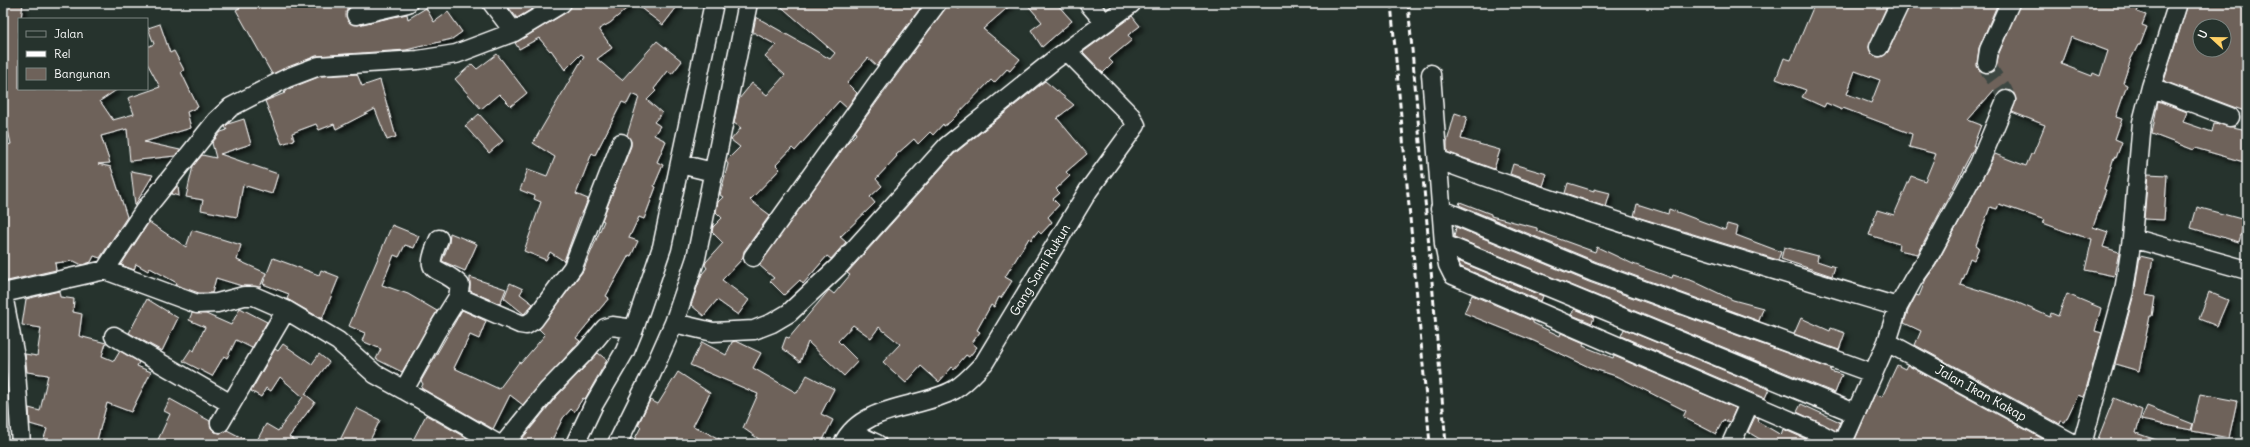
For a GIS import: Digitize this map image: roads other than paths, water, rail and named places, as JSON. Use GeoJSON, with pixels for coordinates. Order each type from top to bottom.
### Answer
{"type":"FeatureCollection","features":[{"type":"Feature","properties":{"kind":"street"},"geometry":{"type":"LineString","coordinates":[[356,15],[408,3]]}},
{"type":"Feature","properties":{"kind":"street"},"geometry":{"type":"LineString","coordinates":[[492,3],[514,32]]}},
{"type":"Feature","properties":{"kind":"street"},"geometry":{"type":"LineString","coordinates":[[105,270],[144,211],[216,121],[231,107],[287,78],[319,66],[434,58],[456,54],[514,32],[562,3]]}},
{"type":"Feature","properties":{"kind":"street"},"geometry":{"type":"LineString","coordinates":[[617,444],[651,375],[674,323],[696,258],[696,168],[714,3]]}},
{"type":"Feature","properties":{"kind":"street"},"geometry":{"type":"LineString","coordinates":[[575,444],[594,404],[625,351],[634,329],[662,247],[696,168],[748,3]]}},
{"type":"Feature","properties":{"kind":"street"},"geometry":{"type":"LineString","coordinates":[[753,257],[878,82],[937,3]]}},
{"type":"Feature","properties":{"kind":"street"},"geometry":{"type":"LineString","coordinates":[[1088,3],[1106,23]]}},
{"type":"Feature","properties":{"kind":"street"},"geometry":{"type":"LineString","coordinates":[[1879,47],[1900,3]]}},
{"type":"Feature","properties":{"kind":"street"},"geometry":{"type":"LineString","coordinates":[[1987,64],[1989,50],[2010,3]]}},
{"type":"Feature","properties":{"kind":"street"},"geometry":{"type":"LineString","coordinates":[[2082,444],[2124,291],[2132,238],[2142,122],[2151,87],[2178,3]]}},
{"type":"Feature","properties":{"kind":"street"},"geometry":{"type":"LineString","coordinates":[[674,323],[713,332],[754,330],[772,323],[788,313],[839,266],[947,146],[1067,50],[1131,4]]}},
{"type":"Feature","properties":{"kind":"street","name":"Gang Sami Rukun"},"geometry":{"type":"LineString","coordinates":[[847,438],[856,426],[876,416],[952,391],[966,382],[979,368],[1088,191],[1136,125],[1131,116],[1067,50]]}},
{"type":"Feature","properties":{"kind":"street"},"geometry":{"type":"LineString","coordinates":[[1431,74],[1439,160],[1440,209],[1448,265],[1453,275],[1749,404],[1816,439],[1841,444],[1887,342],[1898,307],[1914,278],[1927,260],[1980,164],[2006,100]]}},
{"type":"Feature","properties":{"kind":"street"},"geometry":{"type":"LineString","coordinates":[[2151,87],[2230,117]]}},
{"type":"Feature","properties":{"kind":"street"},"geometry":{"type":"LineString","coordinates":[[458,297],[520,324],[526,325],[534,320],[574,267],[621,143]]}},
{"type":"Feature","properties":{"kind":"street"},"geometry":{"type":"LineString","coordinates":[[1439,160],[1491,180],[1687,244],[1898,307]]}},
{"type":"Feature","properties":{"kind":"street"},"geometry":{"type":"LineString","coordinates":[[1440,209],[1593,272],[1872,373]]}},
{"type":"Feature","properties":{"kind":"street"},"geometry":{"type":"LineString","coordinates":[[2132,238],[2247,270]]}},
{"type":"Feature","properties":{"kind":"street"},"geometry":{"type":"LineString","coordinates":[[404,390],[436,332],[458,297],[460,285],[432,268],[430,263],[439,239]]}},
{"type":"Feature","properties":{"kind":"street"},"geometry":{"type":"LineString","coordinates":[[1444,244],[1855,414]]}},
{"type":"Feature","properties":{"kind":"street"},"geometry":{"type":"LineString","coordinates":[[21,444],[14,357],[3,294],[105,270],[197,304],[217,303],[248,296],[286,310],[338,341],[375,374],[498,444]]}},
{"type":"Feature","properties":{"kind":"street"},"geometry":{"type":"LineString","coordinates":[[220,423],[286,310]]}},
{"type":"Feature","properties":{"kind":"street"},"geometry":{"type":"LineString","coordinates":[[504,444],[548,390],[586,351],[605,328],[612,326],[634,329]]}},
{"type":"Feature","properties":{"kind":"street"},"geometry":{"type":"LineString","coordinates":[[114,336],[231,404]]}},
{"type":"Feature","properties":{"kind":"street","name":"Jalan Ikan Kakap"},"geometry":{"type":"LineString","coordinates":[[1887,342],[2074,444]]}},
{"type":"Feature","properties":{"kind":"street"},"geometry":{"type":"LineString","coordinates":[[1731,444],[1749,404]]}},
{"type":"Feature","properties":{"kind":"street"},"geometry":{"type":"LineString","coordinates":[[847,438],[877,444]]}},
{"type":"Feature","properties":{"kind":"tunnel"},"geometry":{"type":"LineString","coordinates":[[1987,63],[1991,73],[2003,90],[2006,100]]}},
{"type":"Feature","properties":{"kind":"railway"},"geometry":{"type":"LineString","coordinates":[[1391,3],[1430,444]]}},
{"type":"Feature","properties":{"kind":"railway"},"geometry":{"type":"LineString","coordinates":[[1408,3],[1446,444]]}}]}
